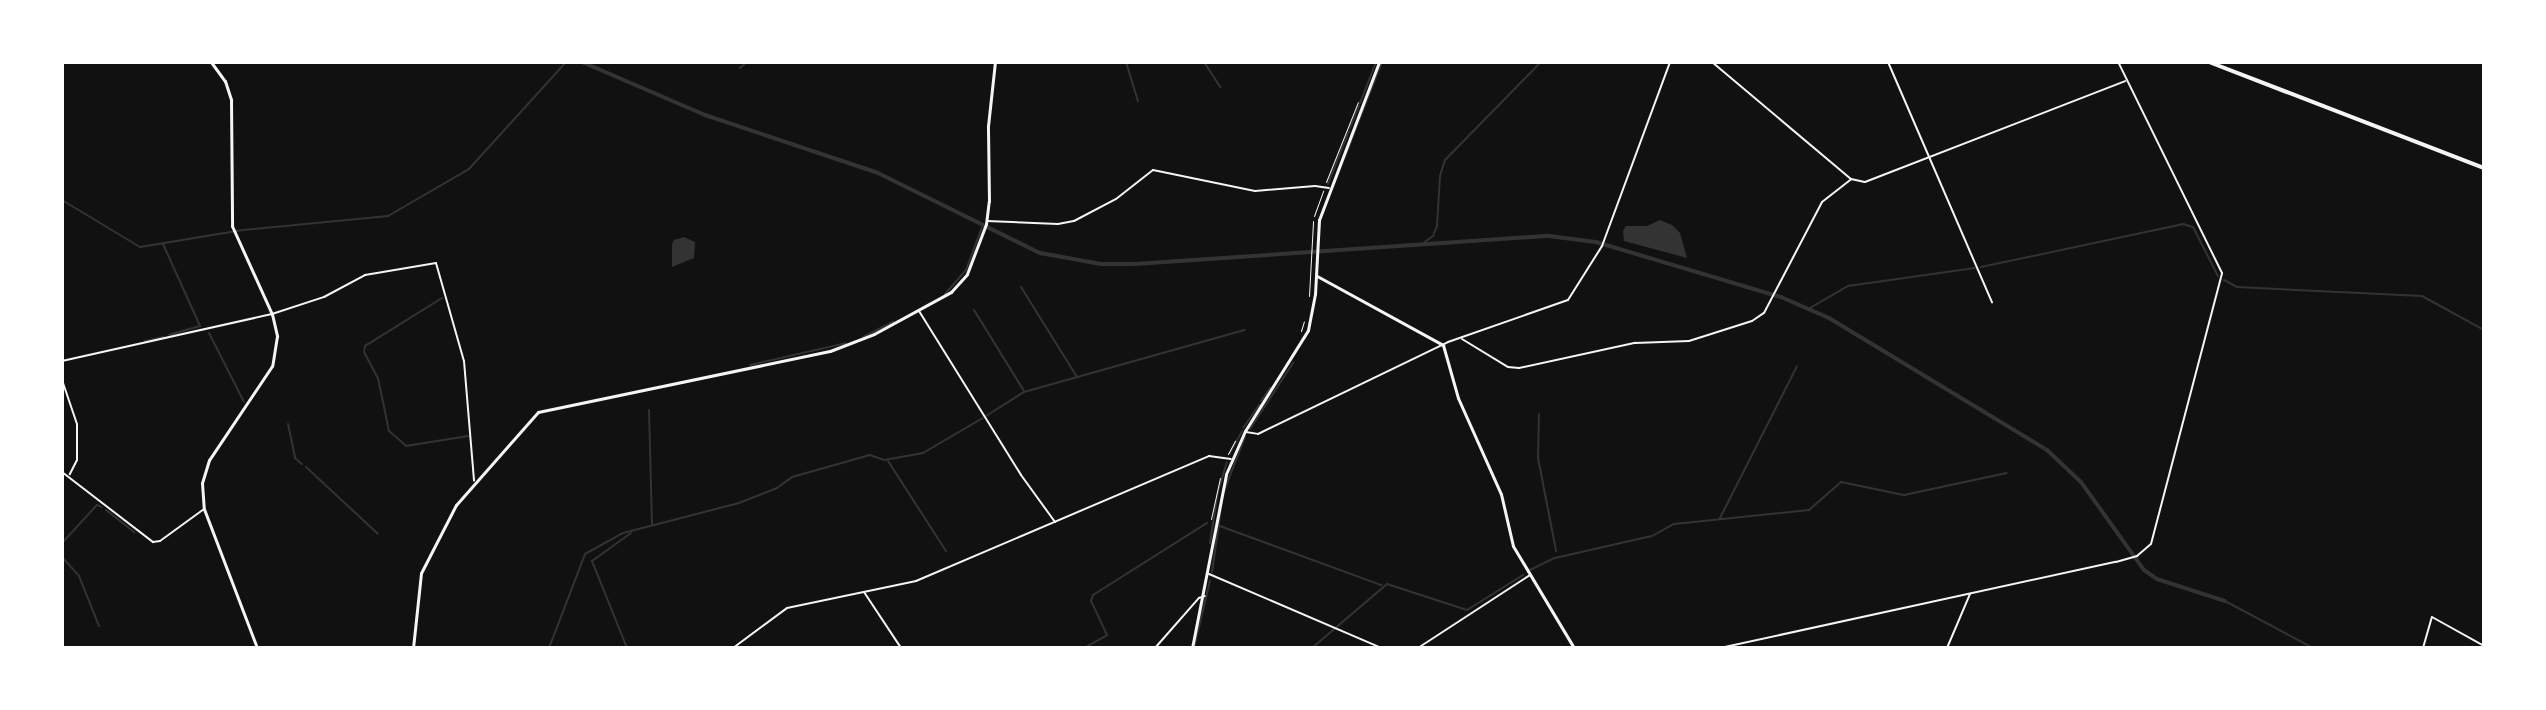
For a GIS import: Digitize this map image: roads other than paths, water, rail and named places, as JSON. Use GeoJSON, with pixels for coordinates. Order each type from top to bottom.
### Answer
{"type":"FeatureCollection","features":[{"type":"Feature","properties":{"kind":"main road"},"geometry":{"type":"LineString","coordinates":[[2209,62],[2484,168]]}},
{"type":"Feature","properties":{"kind":"street"},"geometry":{"type":"LineString","coordinates":[[211,62],[225,81],[231,100],[229,201],[233,229],[272,314],[277,341],[272,366],[209,460],[202,483],[204,509],[257,648]]}},
{"type":"Feature","properties":{"kind":"street"},"geometry":{"type":"LineString","coordinates":[[413,648],[421,573],[456,505],[533,417],[545,409],[830,351],[864,339],[919,311],[943,298],[961,282],[986,222],[987,138],[995,62]]}},
{"type":"Feature","properties":{"kind":"street"},"geometry":{"type":"LineString","coordinates":[[1192,648],[1205,596],[1219,501],[1229,458],[1304,338],[1313,310],[1315,276],[1312,256],[1319,220],[1379,62]]}},
{"type":"Feature","properties":{"kind":"street"},"geometry":{"type":"LineString","coordinates":[[1245,431],[1258,434],[1443,345],[1568,300],[1604,242],[1670,62]]}},
{"type":"Feature","properties":{"kind":"street"},"geometry":{"type":"LineString","coordinates":[[1712,62],[1851,179],[1874,180],[2126,80]]}},
{"type":"Feature","properties":{"kind":"street"},"geometry":{"type":"LineString","coordinates":[[1888,62],[1992,302]]}},
{"type":"Feature","properties":{"kind":"street"},"geometry":{"type":"LineString","coordinates":[[1720,648],[2131,559],[2155,538],[2222,273],[2118,62]]}},
{"type":"Feature","properties":{"kind":"street"},"geometry":{"type":"LineString","coordinates":[[986,222],[1058,224],[1074,221],[1109,203],[1153,170],[1255,191],[1315,186],[1329,188]]}},
{"type":"Feature","properties":{"kind":"street"},"geometry":{"type":"LineString","coordinates":[[1461,338],[1508,367],[1519,368],[1635,343],[1699,338],[1760,318],[1814,215],[1827,197],[1851,179]]}},
{"type":"Feature","properties":{"kind":"street"},"geometry":{"type":"LineString","coordinates":[[62,361],[272,314],[324,297],[365,275],[436,263],[464,361],[474,481]]}},
{"type":"Feature","properties":{"kind":"street"},"geometry":{"type":"LineString","coordinates":[[1315,276],[1443,345],[1458,398],[1501,494],[1510,538],[1574,648]]}},
{"type":"Feature","properties":{"kind":"street"},"geometry":{"type":"LineString","coordinates":[[919,311],[1021,475],[1055,523]]}},
{"type":"Feature","properties":{"kind":"street"},"geometry":{"type":"LineString","coordinates":[[62,380],[77,424],[77,460],[68,475]]}},
{"type":"Feature","properties":{"kind":"street"},"geometry":{"type":"LineString","coordinates":[[733,648],[787,608],[936,574],[1209,456],[1229,458]]}},
{"type":"Feature","properties":{"kind":"street"},"geometry":{"type":"LineString","coordinates":[[62,472],[155,543],[204,509]]}},
{"type":"Feature","properties":{"kind":"street"},"geometry":{"type":"LineString","coordinates":[[1418,648],[1529,572]]}},
{"type":"Feature","properties":{"kind":"street"},"geometry":{"type":"LineString","coordinates":[[1209,574],[1382,648]]}},
{"type":"Feature","properties":{"kind":"street"},"geometry":{"type":"LineString","coordinates":[[864,591],[901,648]]}},
{"type":"Feature","properties":{"kind":"street"},"geometry":{"type":"LineString","coordinates":[[1947,648],[1970,594]]}},
{"type":"Feature","properties":{"kind":"street"},"geometry":{"type":"LineString","coordinates":[[1155,648],[1199,598],[1205,596]]}},
{"type":"Feature","properties":{"kind":"street"},"geometry":{"type":"LineString","coordinates":[[2423,648],[2432,617],[2484,646]]}},
{"type":"Feature","properties":{"kind":"waterway"},"geometry":{"type":"LineString","coordinates":[[62,200],[140,247],[243,230],[388,216],[469,169],[566,62]]}},
{"type":"Feature","properties":{"kind":"waterway"},"geometry":{"type":"LineString","coordinates":[[582,62],[705,115],[878,173],[1040,253],[1101,264],[1135,264],[1549,236],[1596,242],[1781,297],[1829,318],[2047,450],[2081,482],[2144,570],[2157,579],[2225,601]]}},
{"type":"Feature","properties":{"kind":"waterway"},"geometry":{"type":"LineString","coordinates":[[740,68],[747,62]]}},
{"type":"Feature","properties":{"kind":"waterway"},"geometry":{"type":"LineString","coordinates":[[1126,62],[1138,101]]}},
{"type":"Feature","properties":{"kind":"waterway"},"geometry":{"type":"LineString","coordinates":[[1204,62],[1220,87]]}},
{"type":"Feature","properties":{"kind":"waterway"},"geometry":{"type":"LineString","coordinates":[[1360,103],[1376,62]]}},
{"type":"Feature","properties":{"kind":"waterway"},"geometry":{"type":"LineString","coordinates":[[1333,187],[1382,62]]}},
{"type":"Feature","properties":{"kind":"waterway"},"geometry":{"type":"LineString","coordinates":[[1422,244],[1433,236],[1437,226],[1440,176],[1445,160],[1541,62]]}},
{"type":"Feature","properties":{"kind":"waterway"},"geometry":{"type":"LineString","coordinates":[[1350,128],[1359,106]]}},
{"type":"Feature","properties":{"kind":"waterway"},"geometry":{"type":"LineString","coordinates":[[1328,184],[1349,131]]}},
{"type":"Feature","properties":{"kind":"waterway"},"geometry":{"type":"LineString","coordinates":[[1981,267],[2183,224],[2193,227],[2218,276]]}},
{"type":"Feature","properties":{"kind":"waterway"},"geometry":{"type":"LineString","coordinates":[[945,294],[966,270],[982,227]]}},
{"type":"Feature","properties":{"kind":"waterway"},"geometry":{"type":"LineString","coordinates":[[163,244],[200,326],[169,335]]}},
{"type":"Feature","properties":{"kind":"waterway"},"geometry":{"type":"LineString","coordinates":[[1810,308],[1848,286],[1975,268]]}},
{"type":"Feature","properties":{"kind":"waterway"},"geometry":{"type":"LineString","coordinates":[[2224,280],[2237,287],[2422,296],[2484,330]]}},
{"type":"Feature","properties":{"kind":"waterway"},"geometry":{"type":"LineString","coordinates":[[1021,287],[1077,377]]}},
{"type":"Feature","properties":{"kind":"waterway"},"geometry":{"type":"LineString","coordinates":[[442,298],[365,346],[364,352],[378,378],[389,431],[406,446],[468,436]]}},
{"type":"Feature","properties":{"kind":"waterway"},"geometry":{"type":"LineString","coordinates":[[974,310],[1024,391]]}},
{"type":"Feature","properties":{"kind":"waterway"},"geometry":{"type":"LineString","coordinates":[[863,337],[893,322]]}},
{"type":"Feature","properties":{"kind":"waterway"},"geometry":{"type":"LineString","coordinates":[[986,416],[1024,392],[1244,330]]}},
{"type":"Feature","properties":{"kind":"waterway"},"geometry":{"type":"LineString","coordinates":[[209,333],[244,402]]}},
{"type":"Feature","properties":{"kind":"waterway"},"geometry":{"type":"LineString","coordinates":[[145,341],[164,337]]}},
{"type":"Feature","properties":{"kind":"waterway"},"geometry":{"type":"LineString","coordinates":[[750,365],[846,343]]}},
{"type":"Feature","properties":{"kind":"waterway"},"geometry":{"type":"LineString","coordinates":[[1250,429],[1293,363]]}},
{"type":"Feature","properties":{"kind":"waterway"},"geometry":{"type":"LineString","coordinates":[[1720,518],[1797,366]]}},
{"type":"Feature","properties":{"kind":"waterway"},"geometry":{"type":"LineString","coordinates":[[1261,401],[1270,388]]}},
{"type":"Feature","properties":{"kind":"waterway"},"geometry":{"type":"LineString","coordinates":[[1243,428],[1260,404]]}},
{"type":"Feature","properties":{"kind":"waterway"},"geometry":{"type":"LineString","coordinates":[[649,410],[652,525]]}},
{"type":"Feature","properties":{"kind":"waterway"},"geometry":{"type":"LineString","coordinates":[[1539,414],[1538,458],[1556,551]]}},
{"type":"Feature","properties":{"kind":"waterway"},"geometry":{"type":"LineString","coordinates":[[549,648],[585,554],[623,533],[739,503],[777,488],[792,477],[870,455],[884,460],[923,453],[983,418]]}},
{"type":"Feature","properties":{"kind":"waterway"},"geometry":{"type":"LineString","coordinates":[[288,424],[295,458],[302,464]]}},
{"type":"Feature","properties":{"kind":"waterway"},"geometry":{"type":"LineString","coordinates":[[1230,453],[1242,431]]}},
{"type":"Feature","properties":{"kind":"waterway"},"geometry":{"type":"LineString","coordinates":[[1224,491],[1245,437]]}},
{"type":"Feature","properties":{"kind":"waterway"},"geometry":{"type":"LineString","coordinates":[[888,461],[946,551]]}},
{"type":"Feature","properties":{"kind":"waterway"},"geometry":{"type":"LineString","coordinates":[[1210,543],[1218,491],[1227,462]]}},
{"type":"Feature","properties":{"kind":"waterway"},"geometry":{"type":"LineString","coordinates":[[306,467],[378,534]]}},
{"type":"Feature","properties":{"kind":"waterway"},"geometry":{"type":"LineString","coordinates":[[1530,570],[1555,558],[1652,536],[1674,524],[1809,510],[1841,482],[1904,495],[2007,473]]}},
{"type":"Feature","properties":{"kind":"waterway"},"geometry":{"type":"LineString","coordinates":[[1212,572],[1222,502]]}},
{"type":"Feature","properties":{"kind":"waterway"},"geometry":{"type":"LineString","coordinates":[[62,543],[97,505],[102,507]]}},
{"type":"Feature","properties":{"kind":"waterway"},"geometry":{"type":"LineString","coordinates":[[106,510],[134,532]]}},
{"type":"Feature","properties":{"kind":"waterway"},"geometry":{"type":"LineString","coordinates":[[1084,648],[1107,635],[1091,601],[1093,595],[1207,523]]}},
{"type":"Feature","properties":{"kind":"waterway"},"geometry":{"type":"LineString","coordinates":[[1217,525],[1381,585]]}},
{"type":"Feature","properties":{"kind":"waterway"},"geometry":{"type":"LineString","coordinates":[[627,648],[592,561],[631,533]]}},
{"type":"Feature","properties":{"kind":"waterway"},"geometry":{"type":"LineString","coordinates":[[62,557],[79,576],[99,626]]}},
{"type":"Feature","properties":{"kind":"waterway"},"geometry":{"type":"LineString","coordinates":[[1312,648],[1387,584],[1467,610],[1523,575]]}},
{"type":"Feature","properties":{"kind":"waterway"},"geometry":{"type":"LineString","coordinates":[[1194,648],[1210,581]]}},
{"type":"Feature","properties":{"kind":"waterway"},"geometry":{"type":"LineString","coordinates":[[2225,601],[2313,648]]}}]}
